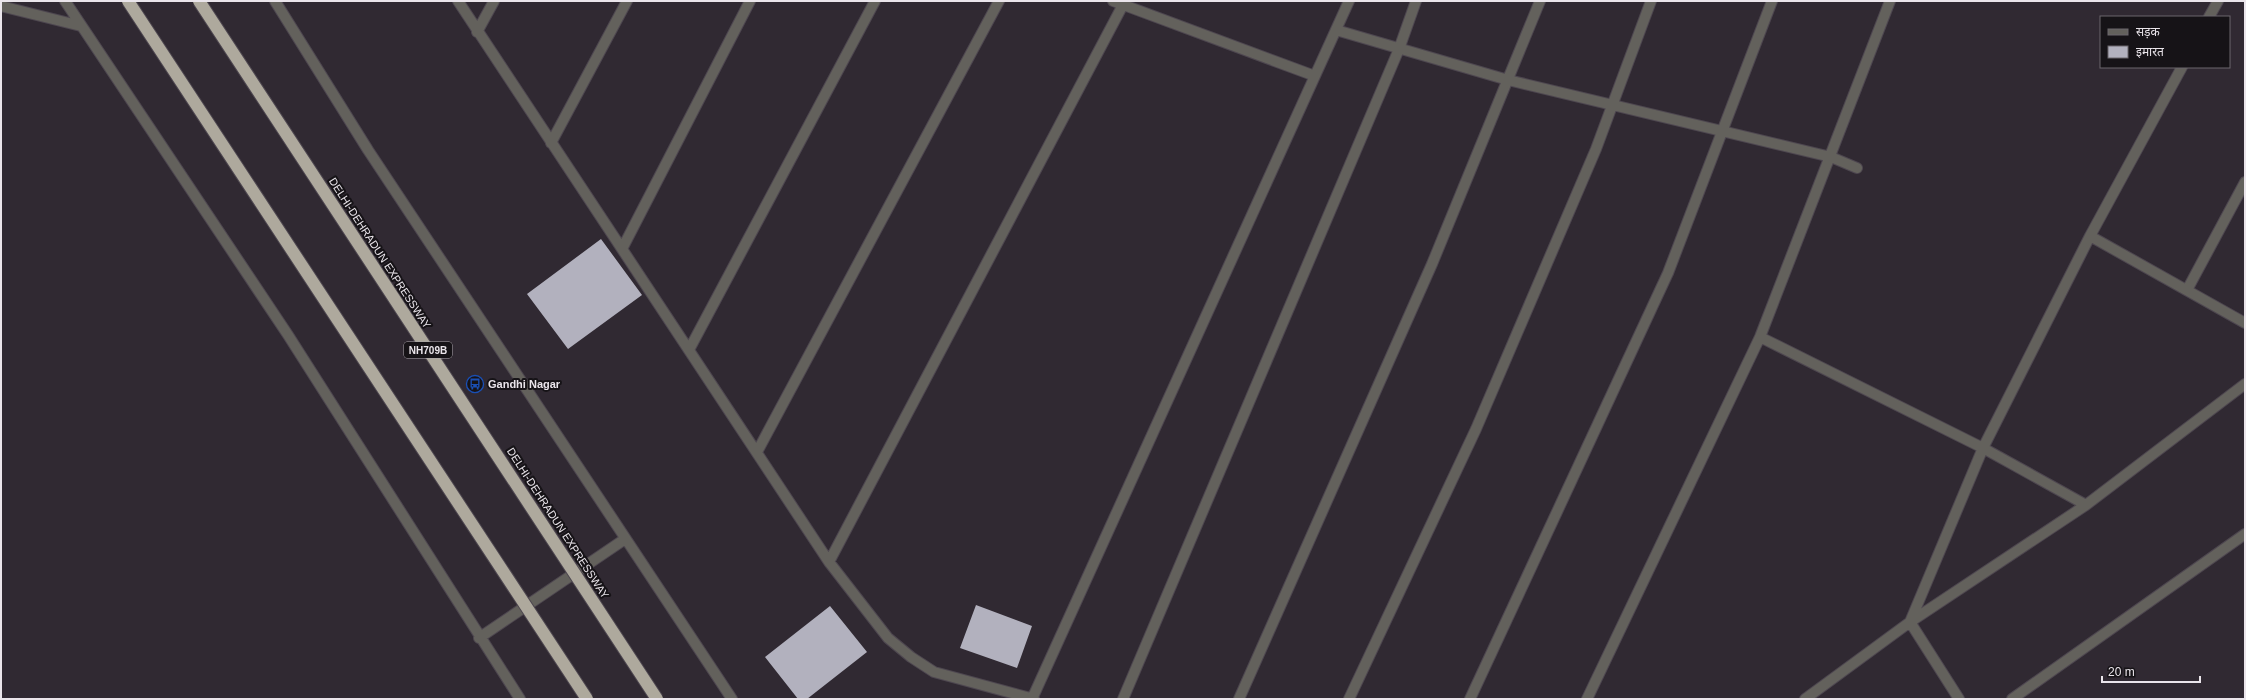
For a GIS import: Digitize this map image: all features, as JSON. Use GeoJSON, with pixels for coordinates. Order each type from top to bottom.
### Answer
{"type":"FeatureCollection","features":[{"type":"Feature","properties":{"kind":"highway"},"geometry":{"type":"LineString","coordinates":[[128,1],[587,699]]}},
{"type":"Feature","properties":{"kind":"highway","name":"DELHI-DEHRADUN EXPRESSWAY"},"geometry":{"type":"LineString","coordinates":[[198,1],[658,699]]}},
{"type":"Feature","properties":{"kind":"street"},"geometry":{"type":"LineString","coordinates":[[65,1],[288,335],[479,638],[520,699]]}},
{"type":"Feature","properties":{"kind":"street"},"geometry":{"type":"LineString","coordinates":[[275,1],[368,150],[732,699]]}},
{"type":"Feature","properties":{"kind":"street"},"geometry":{"type":"LineString","coordinates":[[458,1],[551,143],[690,348],[829,562],[888,638],[911,657],[934,672],[1033,699],[1349,1]]}},
{"type":"Feature","properties":{"kind":"street"},"geometry":{"type":"LineString","coordinates":[[477,32],[494,1]]}},
{"type":"Feature","properties":{"kind":"street"},"geometry":{"type":"LineString","coordinates":[[551,143],[627,1]]}},
{"type":"Feature","properties":{"kind":"street"},"geometry":{"type":"LineString","coordinates":[[622,249],[750,1]]}},
{"type":"Feature","properties":{"kind":"street"},"geometry":{"type":"LineString","coordinates":[[690,348],[875,1]]}},
{"type":"Feature","properties":{"kind":"street"},"geometry":{"type":"LineString","coordinates":[[757,452],[999,1]]}},
{"type":"Feature","properties":{"kind":"street"},"geometry":{"type":"LineString","coordinates":[[1113,1],[1124,3],[1315,76]]}},
{"type":"Feature","properties":{"kind":"street"},"geometry":{"type":"LineString","coordinates":[[1123,699],[1399,49],[1416,1]]}},
{"type":"Feature","properties":{"kind":"street"},"geometry":{"type":"LineString","coordinates":[[1239,699],[1432,264],[1540,1]]}},
{"type":"Feature","properties":{"kind":"street"},"geometry":{"type":"LineString","coordinates":[[1349,699],[1476,429],[1612,106],[1651,1]]}},
{"type":"Feature","properties":{"kind":"street"},"geometry":{"type":"LineString","coordinates":[[1470,699],[1668,273],[1720,132],[1772,1]]}},
{"type":"Feature","properties":{"kind":"street"},"geometry":{"type":"LineString","coordinates":[[1587,699],[1760,337],[1831,157],[1890,1]]}},
{"type":"Feature","properties":{"kind":"street"},"geometry":{"type":"LineString","coordinates":[[2210,16],[2218,1]]}},
{"type":"Feature","properties":{"kind":"street"},"geometry":{"type":"LineString","coordinates":[[829,562],[1124,3]]}},
{"type":"Feature","properties":{"kind":"street"},"geometry":{"type":"LineString","coordinates":[[1,6],[81,26]]}},
{"type":"Feature","properties":{"kind":"street"},"geometry":{"type":"LineString","coordinates":[[1336,30],[1508,80],[1720,132],[1831,157],[1857,168]]}},
{"type":"Feature","properties":{"kind":"street"},"geometry":{"type":"LineString","coordinates":[[1910,622],[1983,448],[2090,236],[2181,68]]}},
{"type":"Feature","properties":{"kind":"street"},"geometry":{"type":"LineString","coordinates":[[2187,290],[2245,182]]}},
{"type":"Feature","properties":{"kind":"street"},"geometry":{"type":"LineString","coordinates":[[2090,236],[2245,323]]}},
{"type":"Feature","properties":{"kind":"street"},"geometry":{"type":"LineString","coordinates":[[1760,337],[1983,448],[2086,505]]}},
{"type":"Feature","properties":{"kind":"street"},"geometry":{"type":"LineString","coordinates":[[1805,699],[1910,622],[2086,505],[2245,384]]}},
{"type":"Feature","properties":{"kind":"street"},"geometry":{"type":"LineString","coordinates":[[2012,699],[2023,696],[2245,534]]}},
{"type":"Feature","properties":{"kind":"street"},"geometry":{"type":"LineString","coordinates":[[479,638],[625,539]]}},
{"type":"Feature","properties":{"kind":"street"},"geometry":{"type":"LineString","coordinates":[[1910,622],[1959,699]]}},
{"type":"Feature","properties":{"kind":"building"},"geometry":{"type":"Polygon","coordinates":[[[601,239],[642,295],[568,349],[527,294],[601,239]]]}},
{"type":"Feature","properties":{"kind":"building"},"geometry":{"type":"Polygon","coordinates":[[[976,605],[1032,626],[1017,668],[960,648],[976,605]]]}},
{"type":"Feature","properties":{"kind":"building"},"geometry":{"type":"Polygon","coordinates":[[[830,606],[867,652],[807,699],[798,699],[765,657],[830,606]]]}},
{"type":"Feature","properties":{"kind":"place","name":"Gandhi Nagar"},"geometry":{"type":"Point","coordinates":[475,384]}}]}
